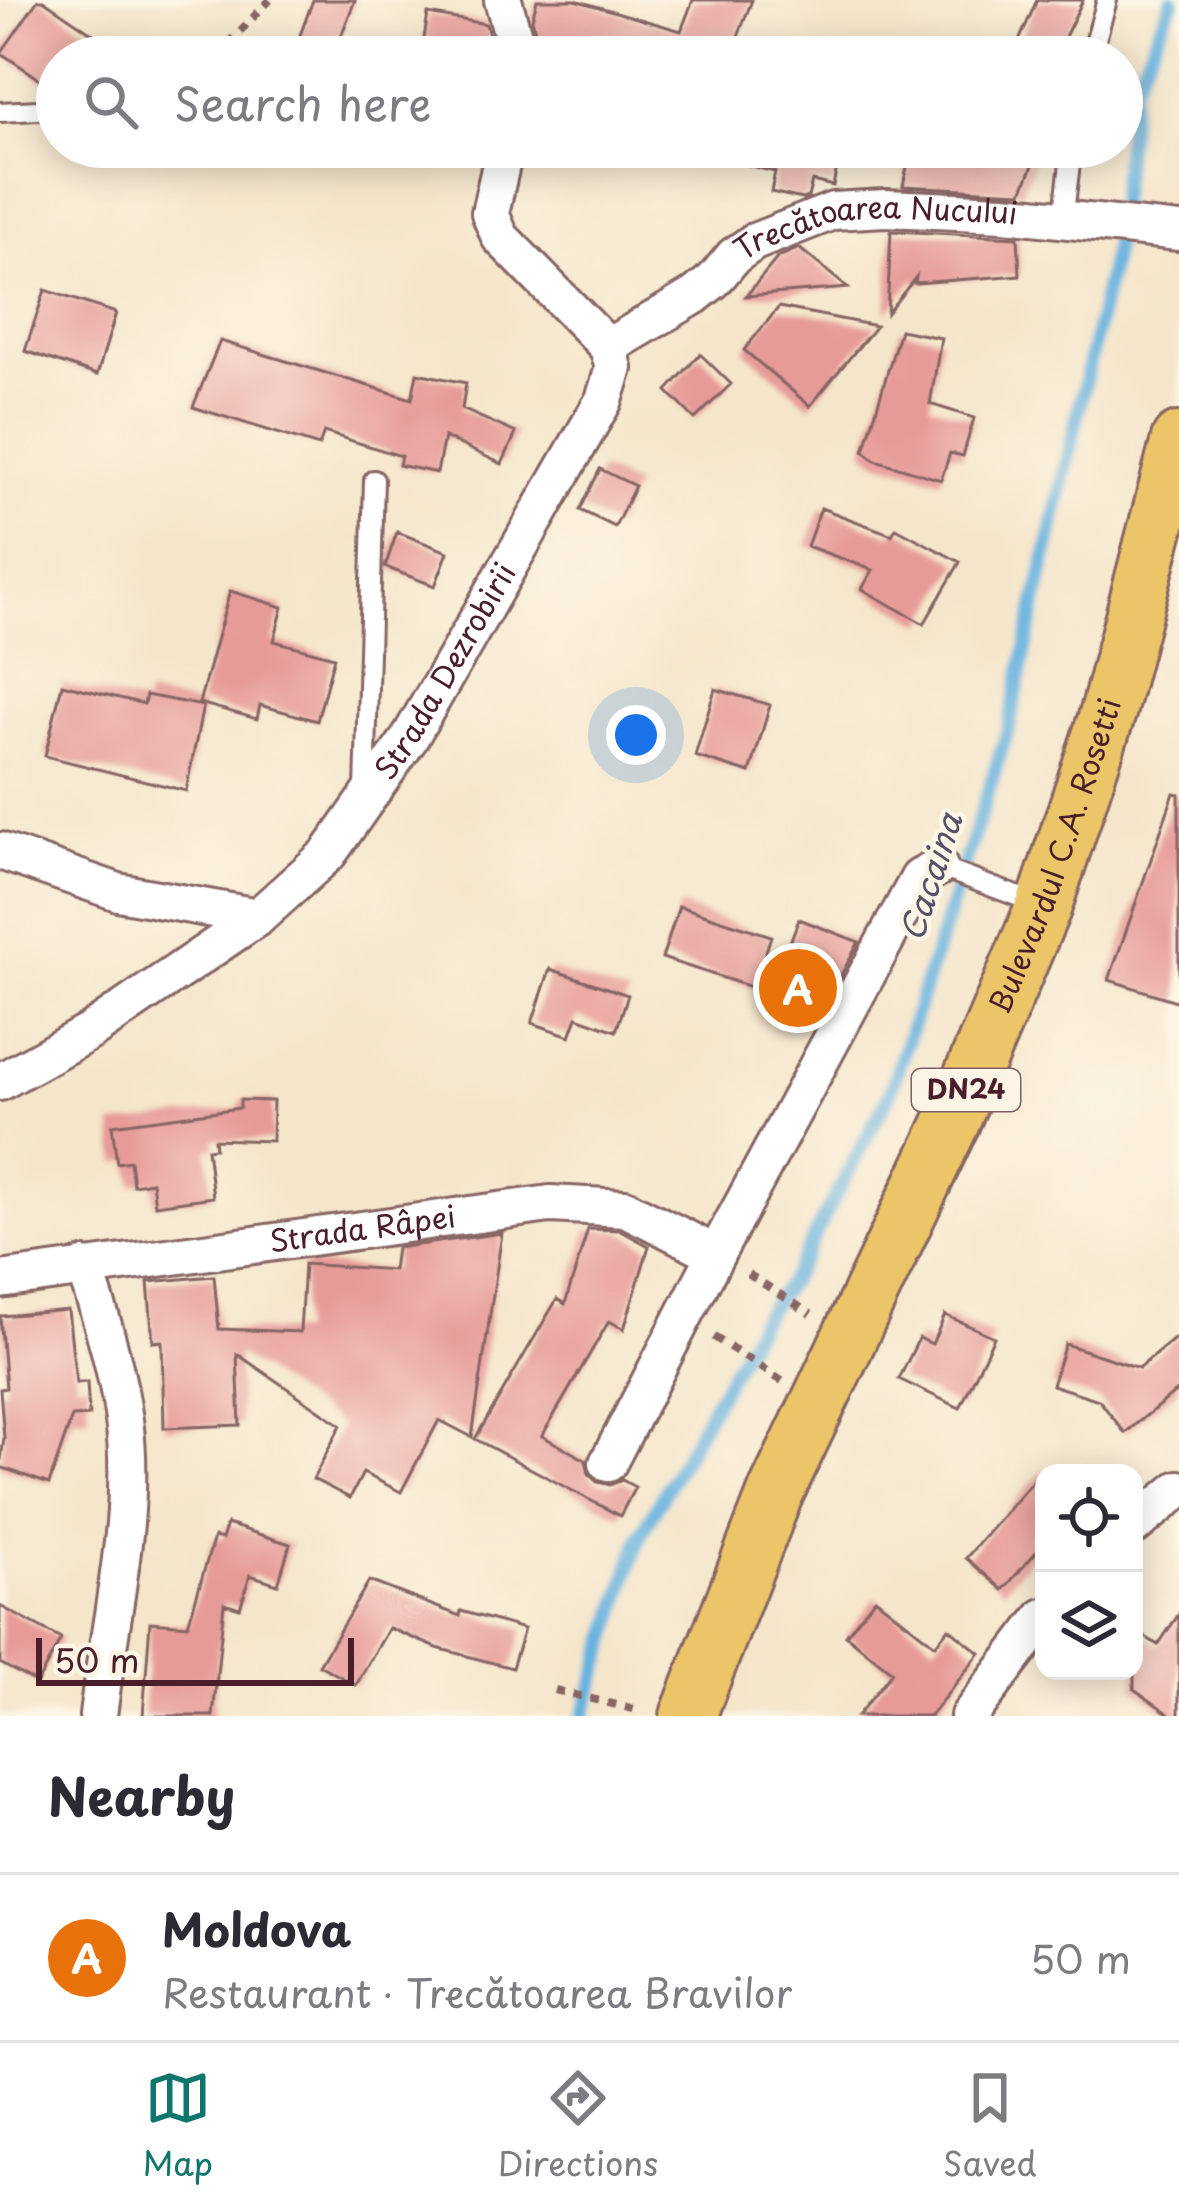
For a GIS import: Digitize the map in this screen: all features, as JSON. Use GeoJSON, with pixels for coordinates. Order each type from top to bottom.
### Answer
{"type":"FeatureCollection","features":[{"type":"Feature","properties":{"kind":"main road","name":"Bulevardul C.A. Rosetti"},"geometry":{"type":"LineString","coordinates":[[688,1716],[742,1570],[952,1122],[1044,906],[1109,709],[1179,440]]}},
{"type":"Feature","properties":{"kind":"street"},"geometry":{"type":"LineString","coordinates":[[503,0],[513,36]]}},
{"type":"Feature","properties":{"kind":"street"},"geometry":{"type":"LineString","coordinates":[[500,168],[490,213],[500,237],[608,347]]}},
{"type":"Feature","properties":{"kind":"street","name":"Trecătoarea Nucului"},"geometry":{"type":"LineString","coordinates":[[608,347],[694,296],[754,242],[832,211],[886,208],[1004,213],[1173,232]]}},
{"type":"Feature","properties":{"kind":"street","name":"Strada Dezrobirii"},"geometry":{"type":"LineString","coordinates":[[0,1082],[91,1031],[258,917],[328,854],[364,807],[466,644],[604,400],[614,368],[608,347]]}},
{"type":"Feature","properties":{"kind":"street"},"geometry":{"type":"LineString","coordinates":[[0,850],[118,892],[258,917]]}},
{"type":"Feature","properties":{"kind":"street"},"geometry":{"type":"LineString","coordinates":[[608,1463],[919,878],[939,868]]}},
{"type":"Feature","properties":{"kind":"street","name":"Strada Râpei"},"geometry":{"type":"LineString","coordinates":[[0,1280],[550,1204],[625,1208],[716,1254]]}},
{"type":"Feature","properties":{"kind":"street"},"geometry":{"type":"LineString","coordinates":[[84,1267],[124,1421],[124,1520],[98,1716]]}},
{"type":"Feature","properties":{"kind":"street"},"geometry":{"type":"LineString","coordinates":[[1143,1519],[1179,1489]]}},
{"type":"Feature","properties":{"kind":"street"},"geometry":{"type":"LineString","coordinates":[[969,1716],[1035,1629]]}},
{"type":"Feature","properties":{"kind":"lane"},"geometry":{"type":"LineString","coordinates":[[1097,36],[1108,0]]}},
{"type":"Feature","properties":{"kind":"lane"},"geometry":{"type":"LineString","coordinates":[[0,112],[36,110]]}},
{"type":"Feature","properties":{"kind":"lane"},"geometry":{"type":"LineString","coordinates":[[1074,168],[1078,223]]}},
{"type":"Feature","properties":{"kind":"lane"},"geometry":{"type":"LineString","coordinates":[[364,807],[374,480]]}},
{"type":"Feature","properties":{"kind":"lane"},"geometry":{"type":"LineString","coordinates":[[939,868],[1044,906]]}},
{"type":"Feature","properties":{"kind":"path"},"geometry":{"type":"LineString","coordinates":[[235,36],[270,0]]}},
{"type":"Feature","properties":{"kind":"path"},"geometry":{"type":"LineString","coordinates":[[716,1254],[850,1338]]}},
{"type":"Feature","properties":{"kind":"path"},"geometry":{"type":"LineString","coordinates":[[683,1316],[818,1406]]}},
{"type":"Feature","properties":{"kind":"path"},"geometry":{"type":"LineString","coordinates":[[555,1690],[660,1716]]}},
{"type":"Feature","properties":{"kind":"building"},"geometry":{"type":"Polygon","coordinates":[[[38,0],[96,36],[36,36],[36,77],[1,53],[38,0]]]}},
{"type":"Feature","properties":{"kind":"building"},"geometry":{"type":"Polygon","coordinates":[[[313,0],[355,0],[341,36],[300,36],[313,0]]]}},
{"type":"Feature","properties":{"kind":"building"},"geometry":{"type":"Polygon","coordinates":[[[537,0],[575,0],[681,31],[693,0],[752,0],[738,36],[536,36],[532,19],[537,0]]]}},
{"type":"Feature","properties":{"kind":"building"},"geometry":{"type":"Polygon","coordinates":[[[1037,0],[1083,0],[1065,36],[1021,36],[1037,0]]]}},
{"type":"Feature","properties":{"kind":"building"},"geometry":{"type":"Polygon","coordinates":[[[428,14],[486,24],[489,36],[424,36],[428,14]]]}},
{"type":"Feature","properties":{"kind":"building"},"geometry":{"type":"Polygon","coordinates":[[[759,168],[837,168],[833,186],[812,181],[808,197],[802,199],[771,192],[775,172],[759,168]]]}},
{"type":"Feature","properties":{"kind":"building"},"geometry":{"type":"Polygon","coordinates":[[[907,168],[1032,168],[1022,192],[903,186],[907,168]]]}},
{"type":"Feature","properties":{"kind":"building"},"geometry":{"type":"Polygon","coordinates":[[[891,231],[1018,237],[1020,275],[915,283],[916,277],[887,313],[891,231]]]}},
{"type":"Feature","properties":{"kind":"building"},"geometry":{"type":"Polygon","coordinates":[[[799,248],[848,288],[746,296],[778,257],[799,248]]]}},
{"type":"Feature","properties":{"kind":"building"},"geometry":{"type":"Polygon","coordinates":[[[45,290],[116,313],[97,375],[25,351],[45,290]]]}},
{"type":"Feature","properties":{"kind":"building"},"geometry":{"type":"Polygon","coordinates":[[[779,307],[876,326],[810,406],[744,350],[779,307]]]}},
{"type":"Feature","properties":{"kind":"building"},"geometry":{"type":"Polygon","coordinates":[[[900,330],[941,338],[930,404],[974,418],[963,456],[950,453],[941,480],[875,460],[864,451],[900,330]]]}},
{"type":"Feature","properties":{"kind":"building"},"geometry":{"type":"Polygon","coordinates":[[[220,341],[412,399],[417,373],[466,383],[462,409],[516,433],[502,464],[444,437],[437,473],[399,465],[401,456],[324,432],[319,446],[193,407],[220,341]]]}},
{"type":"Feature","properties":{"kind":"building"},"geometry":{"type":"Polygon","coordinates":[[[700,354],[731,384],[695,419],[667,391],[700,354]]]}},
{"type":"Feature","properties":{"kind":"building"},"geometry":{"type":"Polygon","coordinates":[[[600,469],[635,486],[615,527],[580,510],[600,469]]]}},
{"type":"Feature","properties":{"kind":"building"},"geometry":{"type":"Polygon","coordinates":[[[821,508],[892,535],[896,528],[960,562],[924,624],[862,589],[873,570],[807,546],[821,508]]]}},
{"type":"Feature","properties":{"kind":"building"},"geometry":{"type":"Polygon","coordinates":[[[397,532],[448,552],[435,586],[385,567],[397,532]]]}},
{"type":"Feature","properties":{"kind":"building"},"geometry":{"type":"Polygon","coordinates":[[[230,591],[283,607],[274,641],[334,657],[317,721],[260,705],[257,719],[199,703],[230,591]]]}},
{"type":"Feature","properties":{"kind":"building"},"geometry":{"type":"Polygon","coordinates":[[[62,684],[144,704],[146,695],[203,706],[186,791],[45,756],[62,684]]]}},
{"type":"Feature","properties":{"kind":"building"},"geometry":{"type":"Polygon","coordinates":[[[715,689],[770,705],[750,773],[695,756],[715,689]]]}},
{"type":"Feature","properties":{"kind":"building"},"geometry":{"type":"Polygon","coordinates":[[[1174,793],[1179,794],[1179,1002],[1109,980],[1174,793]]]}},
{"type":"Feature","properties":{"kind":"building"},"geometry":{"type":"Polygon","coordinates":[[[679,906],[771,936],[754,988],[662,958],[679,906]]]}},
{"type":"Feature","properties":{"kind":"building"},"geometry":{"type":"Polygon","coordinates":[[[799,919],[859,942],[835,986],[781,965],[799,919]]]}},
{"type":"Feature","properties":{"kind":"building"},"geometry":{"type":"Polygon","coordinates":[[[550,969],[628,995],[616,1031],[577,1017],[570,1036],[532,1023],[550,969]]]}},
{"type":"Feature","properties":{"kind":"building"},"geometry":{"type":"Polygon","coordinates":[[[240,1100],[273,1101],[272,1141],[214,1139],[215,1148],[207,1149],[213,1197],[155,1205],[152,1182],[133,1185],[130,1161],[117,1163],[112,1125],[240,1108],[240,1100]]]}},
{"type":"Feature","properties":{"kind":"building"},"geometry":{"type":"Polygon","coordinates":[[[588,1229],[619,1230],[649,1246],[624,1329],[609,1321],[542,1436],[586,1460],[597,1482],[610,1485],[622,1480],[635,1487],[620,1516],[475,1439],[557,1299],[565,1304],[588,1229]]]}},
{"type":"Feature","properties":{"kind":"building"},"geometry":{"type":"Polygon","coordinates":[[[502,1233],[472,1437],[439,1420],[401,1492],[363,1473],[350,1498],[313,1479],[341,1425],[237,1354],[240,1425],[164,1428],[162,1341],[153,1342],[148,1282],[214,1276],[219,1329],[300,1332],[304,1264],[393,1270],[396,1248],[502,1233]]]}},
{"type":"Feature","properties":{"kind":"building"},"geometry":{"type":"Polygon","coordinates":[[[68,1310],[76,1383],[87,1382],[89,1416],[72,1417],[49,1484],[0,1467],[4,1438],[0,1389],[6,1388],[0,1316],[68,1310]]]}},
{"type":"Feature","properties":{"kind":"building"},"geometry":{"type":"Polygon","coordinates":[[[945,1315],[994,1337],[960,1408],[899,1379],[919,1338],[932,1344],[945,1315]]]}},
{"type":"Feature","properties":{"kind":"building"},"geometry":{"type":"Polygon","coordinates":[[[1179,1335],[1179,1389],[1125,1433],[1099,1400],[1052,1385],[1065,1344],[1139,1368],[1179,1335]]]}},
{"type":"Feature","properties":{"kind":"building"},"geometry":{"type":"Polygon","coordinates":[[[1035,1478],[1035,1553],[1003,1590],[966,1558],[1035,1478]]]}},
{"type":"Feature","properties":{"kind":"building"},"geometry":{"type":"Polygon","coordinates":[[[227,1524],[290,1544],[278,1584],[250,1575],[240,1608],[224,1603],[213,1716],[143,1716],[150,1622],[188,1625],[214,1537],[222,1539],[227,1524]]]}},
{"type":"Feature","properties":{"kind":"building"},"geometry":{"type":"Polygon","coordinates":[[[369,1581],[460,1616],[461,1611],[524,1629],[512,1668],[437,1648],[389,1628],[356,1685],[319,1665],[369,1581]]]}},
{"type":"Feature","properties":{"kind":"building"},"geometry":{"type":"Polygon","coordinates":[[[875,1598],[935,1645],[949,1628],[980,1653],[930,1716],[857,1716],[892,1672],[846,1635],[875,1598]]]}},
{"type":"Feature","properties":{"kind":"building"},"geometry":{"type":"Polygon","coordinates":[[[0,1606],[61,1639],[37,1683],[0,1663],[0,1606]]]}},
{"type":"Feature","properties":{"kind":"building"},"geometry":{"type":"Polygon","coordinates":[[[1179,1614],[1179,1716],[1172,1716],[1134,1689],[1134,1680],[1143,1680],[1143,1636],[1158,1645],[1179,1614]]]}},
{"type":"Feature","properties":{"kind":"waterway","name":"Cacaina"},"geometry":{"type":"LineString","coordinates":[[1143,64],[1173,0]]}},
{"type":"Feature","properties":{"kind":"waterway","name":"Cacaina"},"geometry":{"type":"LineString","coordinates":[[584,1716],[640,1536],[759,1322],[792,1278],[889,1095],[1009,727],[1113,253],[1123,168]]}},
{"type":"Feature","properties":{"kind":"place","name":"Moldova"},"geometry":{"type":"Point","coordinates":[798,988]}}]}
